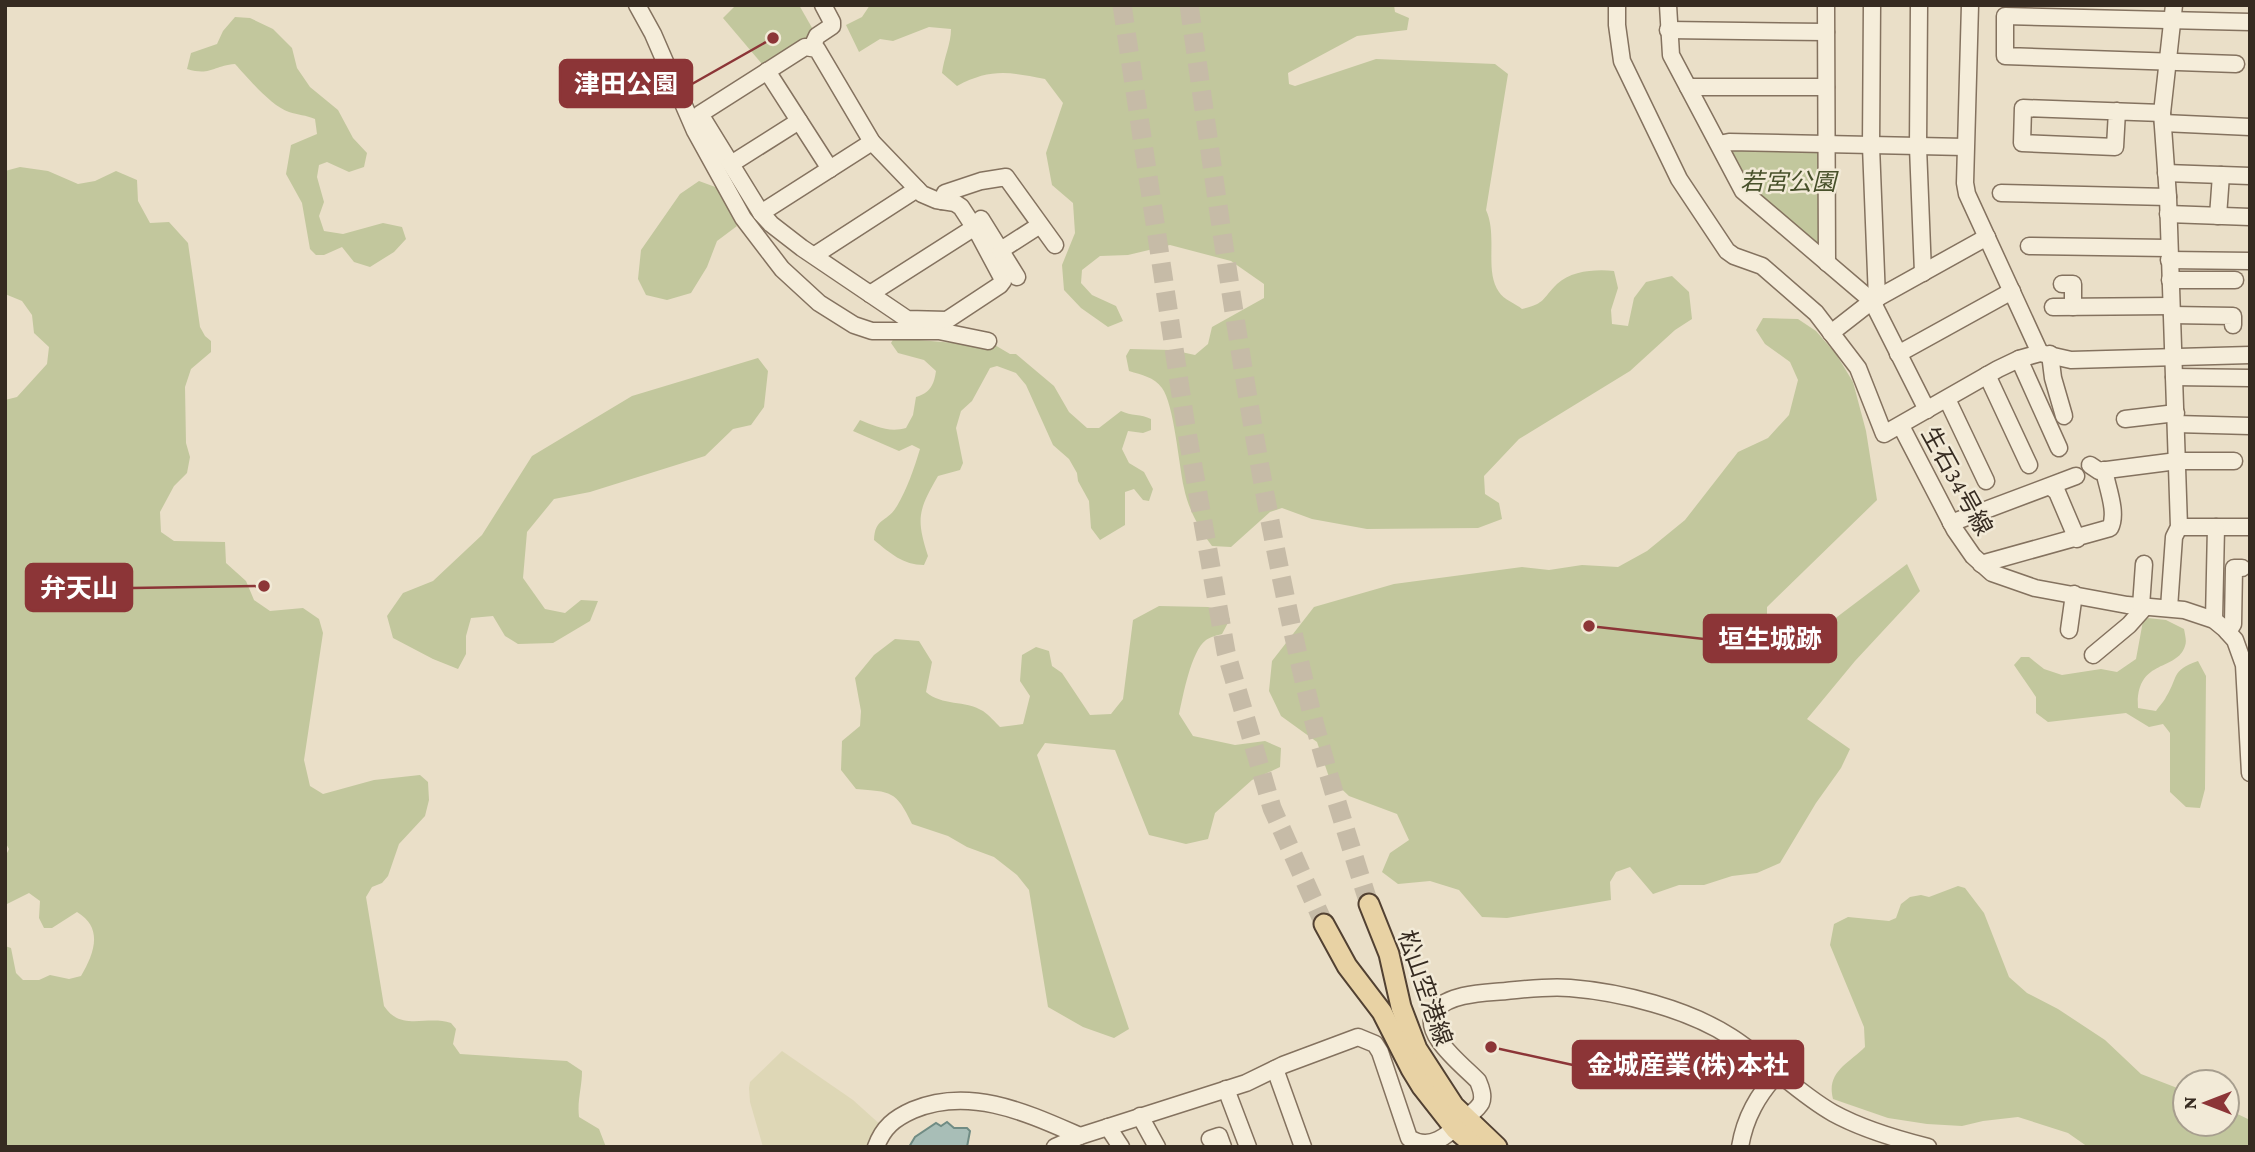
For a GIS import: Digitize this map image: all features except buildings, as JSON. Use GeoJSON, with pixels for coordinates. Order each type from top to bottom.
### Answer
{"type":"FeatureCollection","features":[{"type":"Feature","properties":{"kind":"main road","name":"松山空港線"},"geometry":{"type":"LineString","coordinates":[[1369,904],[1389,954],[1401,1007],[1417,1049],[1476,1147]]}},
{"type":"Feature","properties":{"kind":"main road","name":"松山空港線"},"geometry":{"type":"LineString","coordinates":[[1324,924],[1347,966],[1382,1012],[1410,1069],[1440,1111],[1497,1147]]}},
{"type":"Feature","properties":{"kind":"street"},"geometry":{"type":"LineString","coordinates":[[637,5],[694,115],[771,224],[907,319],[947,320],[1003,281],[975,227],[955,203],[929,198],[872,142],[817,49],[805,47],[694,115]]}},
{"type":"Feature","properties":{"kind":"street"},"geometry":{"type":"LineString","coordinates":[[812,47],[817,36],[832,26],[823,5]]}},
{"type":"Feature","properties":{"kind":"street","name":"生石34号線"},"geometry":{"type":"LineString","coordinates":[[1617,5],[1622,61],[1679,179],[1727,251],[1762,266],[1816,313],[1858,368],[1884,434],[1900,426],[1964,544],[1992,573],[2020,585],[2143,607],[2169,608],[2214,620],[2228,632],[2241,653],[2248,690],[2250,771]]}},
{"type":"Feature","properties":{"kind":"street"},"geometry":{"type":"LineString","coordinates":[[1668,5],[1671,55],[1746,195],[1874,300]]}},
{"type":"Feature","properties":{"kind":"street"},"geometry":{"type":"LineString","coordinates":[[1826,5],[1827,263]]}},
{"type":"Feature","properties":{"kind":"street"},"geometry":{"type":"LineString","coordinates":[[1872,5],[1874,300],[1927,410]]}},
{"type":"Feature","properties":{"kind":"street"},"geometry":{"type":"LineString","coordinates":[[1919,5],[1919,147],[1923,273]]}},
{"type":"Feature","properties":{"kind":"street"},"geometry":{"type":"LineString","coordinates":[[1970,5],[1965,148],[1967,194],[2045,354],[2064,416]]}},
{"type":"Feature","properties":{"kind":"street"},"geometry":{"type":"LineString","coordinates":[[2169,608],[2174,537],[2179,527],[2168,197],[2162,118],[2174,13]]}},
{"type":"Feature","properties":{"kind":"street"},"geometry":{"type":"LineString","coordinates":[[2226,69],[2168,62],[2005,56],[2005,16],[2214,13],[2250,22]]}},
{"type":"Feature","properties":{"kind":"street"},"geometry":{"type":"LineString","coordinates":[[1668,30],[1826,32]]}},
{"type":"Feature","properties":{"kind":"street"},"geometry":{"type":"LineString","coordinates":[[767,71],[830,169]]}},
{"type":"Feature","properties":{"kind":"street"},"geometry":{"type":"LineString","coordinates":[[1688,87],[1826,87]]}},
{"type":"Feature","properties":{"kind":"street"},"geometry":{"type":"LineString","coordinates":[[2117,111],[2115,147],[2022,143],[2022,108],[2117,111],[2250,127]]}},
{"type":"Feature","properties":{"kind":"street"},"geometry":{"type":"LineString","coordinates":[[694,115],[695,131],[743,218],[782,269],[819,303],[854,325],[872,331],[939,331],[988,341]]}},
{"type":"Feature","properties":{"kind":"street"},"geometry":{"type":"LineString","coordinates":[[731,164],[799,121]]}},
{"type":"Feature","properties":{"kind":"street"},"geometry":{"type":"LineString","coordinates":[[761,213],[872,142]]}},
{"type":"Feature","properties":{"kind":"street"},"geometry":{"type":"LineString","coordinates":[[1719,144],[1729,142],[1965,148]]}},
{"type":"Feature","properties":{"kind":"street"},"geometry":{"type":"LineString","coordinates":[[2166,173],[2250,176]]}},
{"type":"Feature","properties":{"kind":"street"},"geometry":{"type":"LineString","coordinates":[[2218,216],[2221,175]]}},
{"type":"Feature","properties":{"kind":"street"},"geometry":{"type":"LineString","coordinates":[[942,201],[945,193],[1006,177],[1055,245]]}},
{"type":"Feature","properties":{"kind":"street"},"geometry":{"type":"LineString","coordinates":[[960,188],[1017,277]]}},
{"type":"Feature","properties":{"kind":"street"},"geometry":{"type":"LineString","coordinates":[[815,255],[917,189]]}},
{"type":"Feature","properties":{"kind":"street"},"geometry":{"type":"LineString","coordinates":[[2001,193],[2168,197]]}},
{"type":"Feature","properties":{"kind":"street"},"geometry":{"type":"LineString","coordinates":[[2168,215],[2250,217]]}},
{"type":"Feature","properties":{"kind":"street"},"geometry":{"type":"LineString","coordinates":[[1001,250],[1040,225]]}},
{"type":"Feature","properties":{"kind":"street"},"geometry":{"type":"LineString","coordinates":[[870,294],[975,227]]}},
{"type":"Feature","properties":{"kind":"street"},"geometry":{"type":"LineString","coordinates":[[1831,333],[1874,300],[1987,237]]}},
{"type":"Feature","properties":{"kind":"street"},"geometry":{"type":"LineString","coordinates":[[2029,246],[2250,261]]}},
{"type":"Feature","properties":{"kind":"street"},"geometry":{"type":"LineString","coordinates":[[2170,280],[2235,280]]}},
{"type":"Feature","properties":{"kind":"street"},"geometry":{"type":"LineString","coordinates":[[2062,284],[2073,284],[2073,307]]}},
{"type":"Feature","properties":{"kind":"street"},"geometry":{"type":"LineString","coordinates":[[1898,354],[2012,291]]}},
{"type":"Feature","properties":{"kind":"street"},"geometry":{"type":"LineString","coordinates":[[2053,307],[2171,310],[2233,316],[2233,325]]}},
{"type":"Feature","properties":{"kind":"street"},"geometry":{"type":"LineString","coordinates":[[1900,426],[2019,359],[2045,354],[2071,360],[2250,355]]}},
{"type":"Feature","properties":{"kind":"street"},"geometry":{"type":"LineString","coordinates":[[2019,359],[2059,447]]}},
{"type":"Feature","properties":{"kind":"street"},"geometry":{"type":"LineString","coordinates":[[1987,375],[2029,465]]}},
{"type":"Feature","properties":{"kind":"street"},"geometry":{"type":"LineString","coordinates":[[2174,377],[2250,378]]}},
{"type":"Feature","properties":{"kind":"street"},"geometry":{"type":"LineString","coordinates":[[1947,399],[1986,481]]}},
{"type":"Feature","properties":{"kind":"street"},"geometry":{"type":"LineString","coordinates":[[2125,419],[2176,419],[2250,426]]}},
{"type":"Feature","properties":{"kind":"street"},"geometry":{"type":"LineString","coordinates":[[1981,564],[2105,531],[2113,524],[2112,508],[2097,468],[2177,461],[2234,461]]}},
{"type":"Feature","properties":{"kind":"street"},"geometry":{"type":"LineString","coordinates":[[1951,523],[2076,476]]}},
{"type":"Feature","properties":{"kind":"street"},"geometry":{"type":"LineString","coordinates":[[2051,487],[2057,492],[2077,539]]}},
{"type":"Feature","properties":{"kind":"street"},"geometry":{"type":"LineString","coordinates":[[2179,527],[2250,527]]}},
{"type":"Feature","properties":{"kind":"street"},"geometry":{"type":"LineString","coordinates":[[2214,620],[2216,527]]}},
{"type":"Feature","properties":{"kind":"street"},"geometry":{"type":"LineString","coordinates":[[2093,655],[2129,625],[2143,607],[2144,564]]}},
{"type":"Feature","properties":{"kind":"street"},"geometry":{"type":"LineString","coordinates":[[2228,632],[2233,624],[2234,568],[2242,568]]}},
{"type":"Feature","properties":{"kind":"street"},"geometry":{"type":"LineString","coordinates":[[2069,630],[2074,594]]}},
{"type":"Feature","properties":{"kind":"street"},"geometry":{"type":"LineString","coordinates":[[1055,1147],[1080,1136],[1246,1083],[1358,1037],[1375,1044],[1380,1052],[1409,1138],[1419,1146],[1437,1144],[1480,1104],[1482,1089],[1478,1081],[1434,1036],[1431,1022],[1438,1007],[1449,1001],[1492,992],[1570,988],[1634,999],[1684,1014],[1729,1036],[1835,1114],[1897,1139],[1928,1147]]}},
{"type":"Feature","properties":{"kind":"street"},"geometry":{"type":"LineString","coordinates":[[1275,1069],[1303,1147]]}},
{"type":"Feature","properties":{"kind":"street"},"geometry":{"type":"LineString","coordinates":[[1740,1147],[1748,1117],[1759,1095],[1778,1073]]}},
{"type":"Feature","properties":{"kind":"street"},"geometry":{"type":"LineString","coordinates":[[1226,1089],[1248,1147]]}},
{"type":"Feature","properties":{"kind":"street"},"geometry":{"type":"LineString","coordinates":[[876,1147],[890,1122],[930,1103],[953,1099],[983,1101],[1008,1108],[1080,1136]]}},
{"type":"Feature","properties":{"kind":"street"},"geometry":{"type":"LineString","coordinates":[[1140,1116],[1157,1147]]}},
{"type":"Feature","properties":{"kind":"street"},"geometry":{"type":"LineString","coordinates":[[1108,1127],[1121,1147]]}},
{"type":"Feature","properties":{"kind":"shaded area"},"geometry":{"type":"Polygon","coordinates":[[[782,1051],[853,1100],[883,1127],[876,1147],[763,1147],[750,1102],[750,1082],[782,1051]]]}},
{"type":"Feature","properties":{"kind":"green space"},"geometry":{"type":"Polygon","coordinates":[[[736,5],[799,5],[815,33],[762,64],[723,18],[736,5]]]}},
{"type":"Feature","properties":{"kind":"green space"},"geometry":{"type":"Polygon","coordinates":[[[870,5],[1394,5],[1395,12],[1409,18],[1407,30],[1357,36],[1288,73],[1289,84],[1295,86],[1376,59],[1495,64],[1508,74],[1486,210],[1491,231],[1492,274],[1501,295],[1522,309],[1539,303],[1569,276],[1591,271],[1614,271],[1618,288],[1611,310],[1612,324],[1628,326],[1634,298],[1646,282],[1672,276],[1689,292],[1692,319],[1675,330],[1630,371],[1519,439],[1484,476],[1485,494],[1499,503],[1502,519],[1478,528],[1367,529],[1312,519],[1282,508],[1270,512],[1231,547],[1212,546],[1188,504],[1166,396],[1155,381],[1129,371],[1126,356],[1130,349],[1172,350],[1195,355],[1208,344],[1212,327],[1264,298],[1264,284],[1231,261],[1170,245],[1128,255],[1100,256],[1082,270],[1081,283],[1092,295],[1116,306],[1123,321],[1108,327],[1081,308],[1064,290],[1062,265],[1075,233],[1073,203],[1052,185],[1046,153],[1063,103],[1045,79],[1021,75],[990,74],[957,86],[942,73],[951,29],[929,27],[893,41],[880,39],[859,52],[846,25],[862,17],[870,5]]]}},
{"type":"Feature","properties":{"kind":"green space"},"geometry":{"type":"Polygon","coordinates":[[[235,17],[250,18],[273,29],[292,48],[297,68],[310,87],[338,110],[353,138],[367,153],[364,167],[349,172],[327,162],[319,165],[317,177],[324,202],[319,216],[324,231],[343,234],[383,223],[402,227],[406,239],[394,252],[370,267],[354,262],[342,247],[324,255],[316,255],[310,249],[302,203],[286,174],[291,145],[317,134],[315,119],[282,109],[260,91],[235,64],[207,71],[187,69],[191,53],[217,44],[223,31],[235,17]]]}},
{"type":"Feature","properties":{"kind":"green space","name":"若宮公園"},"geometry":{"type":"Polygon","coordinates":[[[1732,146],[1823,148],[1825,251],[1760,203],[1728,152],[1732,146]]]}},
{"type":"Feature","properties":{"kind":"green space"},"geometry":{"type":"Polygon","coordinates":[[[20,167],[48,171],[78,184],[95,181],[116,171],[137,180],[138,201],[150,223],[169,222],[188,243],[200,327],[211,341],[211,352],[191,369],[185,387],[186,443],[190,457],[187,473],[174,486],[160,512],[161,532],[174,541],[225,542],[226,563],[246,581],[254,600],[270,611],[303,608],[319,619],[323,633],[304,760],[310,786],[323,794],[374,780],[420,775],[428,782],[429,800],[425,816],[399,844],[388,876],[382,883],[372,887],[366,897],[384,1006],[391,1014],[406,1021],[451,1023],[456,1029],[453,1044],[460,1054],[567,1061],[582,1071],[579,1117],[599,1129],[606,1147],[5,1147],[5,946],[11,948],[16,973],[23,980],[39,980],[50,975],[69,979],[81,976],[90,959],[94,942],[91,926],[77,912],[52,928],[44,928],[39,918],[40,901],[29,893],[5,905],[5,857],[9,849],[5,842],[5,400],[17,397],[47,364],[49,347],[34,333],[32,315],[22,301],[5,294],[5,171],[20,167]]]}},
{"type":"Feature","properties":{"kind":"green space"},"geometry":{"type":"Polygon","coordinates":[[[699,181],[718,188],[737,226],[717,241],[707,267],[691,293],[667,300],[646,295],[638,279],[641,250],[680,194],[699,181]]]}},
{"type":"Feature","properties":{"kind":"green space"},"geometry":{"type":"Polygon","coordinates":[[[1763,318],[1798,319],[1816,331],[1836,354],[1853,382],[1866,431],[1877,500],[1767,607],[1767,630],[1781,642],[1804,642],[1907,564],[1920,591],[1855,661],[1807,719],[1850,749],[1841,768],[1816,803],[1780,863],[1757,873],[1732,876],[1704,885],[1679,885],[1653,894],[1630,867],[1616,872],[1610,882],[1611,900],[1507,918],[1482,917],[1459,890],[1430,881],[1398,884],[1382,872],[1390,853],[1409,840],[1397,814],[1349,796],[1329,777],[1317,742],[1281,716],[1269,691],[1272,661],[1314,607],[1394,584],[1522,567],[1549,570],[1582,565],[1618,567],[1647,551],[1685,520],[1738,452],[1768,438],[1789,415],[1798,380],[1790,362],[1765,344],[1756,330],[1763,318]]]}},
{"type":"Feature","properties":{"kind":"green space"},"geometry":{"type":"Polygon","coordinates":[[[894,338],[955,343],[988,341],[1010,354],[1016,354],[1054,386],[1069,412],[1087,428],[1099,428],[1121,411],[1151,419],[1151,430],[1143,433],[1128,431],[1122,449],[1129,463],[1144,472],[1153,489],[1149,501],[1143,500],[1134,489],[1125,492],[1125,525],[1100,540],[1091,528],[1089,501],[1078,481],[1077,473],[1069,459],[1053,445],[1026,385],[1016,373],[997,366],[990,368],[972,401],[961,411],[956,428],[963,463],[960,470],[938,476],[926,498],[921,515],[928,556],[924,565],[897,557],[874,540],[875,533],[879,524],[901,499],[920,449],[912,445],[899,451],[853,431],[860,420],[888,429],[906,428],[913,415],[916,397],[928,391],[932,384],[936,371],[924,360],[898,353],[891,343],[894,338]]]}},
{"type":"Feature","properties":{"kind":"green space"},"geometry":{"type":"Polygon","coordinates":[[[758,358],[768,371],[764,407],[751,425],[733,429],[705,456],[590,492],[554,499],[527,532],[523,578],[545,609],[565,613],[581,600],[598,601],[590,621],[553,643],[518,644],[505,636],[493,616],[471,618],[466,636],[466,654],[458,669],[393,638],[387,616],[403,593],[433,581],[482,535],[532,456],[632,396],[758,358]]]}},
{"type":"Feature","properties":{"kind":"green space"},"geometry":{"type":"Polygon","coordinates":[[[1159,606],[1208,607],[1225,611],[1230,619],[1222,634],[1208,639],[1201,646],[1188,674],[1179,714],[1193,736],[1235,745],[1265,741],[1281,748],[1280,767],[1252,780],[1215,813],[1208,839],[1186,844],[1149,835],[1115,750],[1045,743],[1037,755],[1129,1029],[1114,1038],[1083,1027],[1048,1007],[1029,890],[1017,875],[994,857],[967,847],[948,836],[912,824],[901,805],[891,795],[856,789],[841,770],[842,741],[860,726],[861,711],[855,678],[874,655],[895,639],[919,641],[932,662],[926,692],[939,699],[976,708],[1000,727],[1023,724],[1030,696],[1020,681],[1022,655],[1036,647],[1049,651],[1052,666],[1062,673],[1090,715],[1111,714],[1123,699],[1133,620],[1159,606]]]}},
{"type":"Feature","properties":{"kind":"green space"},"geometry":{"type":"Polygon","coordinates":[[[2148,618],[2166,620],[2184,629],[2186,642],[2181,654],[2149,673],[2143,681],[2138,708],[2156,711],[2176,675],[2189,665],[2198,661],[2206,676],[2205,789],[2200,808],[2186,807],[2170,792],[2170,733],[2163,724],[2149,727],[2126,713],[2048,722],[2036,713],[2036,697],[2014,665],[2021,657],[2029,657],[2044,669],[2062,675],[2101,669],[2117,672],[2136,659],[2143,621],[2148,618]]]}},
{"type":"Feature","properties":{"kind":"green space"},"geometry":{"type":"Polygon","coordinates":[[[1958,886],[1965,888],[1984,913],[2009,977],[2027,993],[2058,1009],[2105,1040],[2141,1074],[2171,1086],[2171,1138],[2241,1138],[2241,1116],[2250,1120],[2250,1147],[2088,1147],[2068,1133],[2018,1117],[1962,1126],[1927,1124],[1888,1118],[1833,1099],[1833,1082],[1836,1075],[1865,1047],[1864,1027],[1830,945],[1834,924],[1848,917],[1889,921],[1896,918],[1901,904],[1910,897],[1929,897],[1958,886]]]}},
{"type":"Feature","properties":{"kind":"water"},"geometry":{"type":"Polygon","coordinates":[[[947,1122],[954,1128],[967,1128],[970,1131],[967,1147],[909,1147],[915,1137],[936,1123],[941,1126],[947,1122]]]}},
{"type":"Feature","properties":{"kind":"tunnel"},"geometry":{"type":"LineString","coordinates":[[1122,5],[1185,421],[1226,652],[1272,808],[1324,924]]}},
{"type":"Feature","properties":{"kind":"tunnel"},"geometry":{"type":"LineString","coordinates":[[1189,5],[1240,346],[1286,601],[1312,713],[1369,904]]}},
{"type":"Feature","properties":{"kind":"place","name":"津田公園"},"geometry":{"type":"Point","coordinates":[773,38]}},
{"type":"Feature","properties":{"kind":"place","name":"弁天山"},"geometry":{"type":"Point","coordinates":[264,586]}},
{"type":"Feature","properties":{"kind":"place","name":"垣生城跡"},"geometry":{"type":"Point","coordinates":[1589,626]}},
{"type":"Feature","properties":{"kind":"place","name":"金城産業(株)本社"},"geometry":{"type":"Point","coordinates":[1491,1047]}}]}
